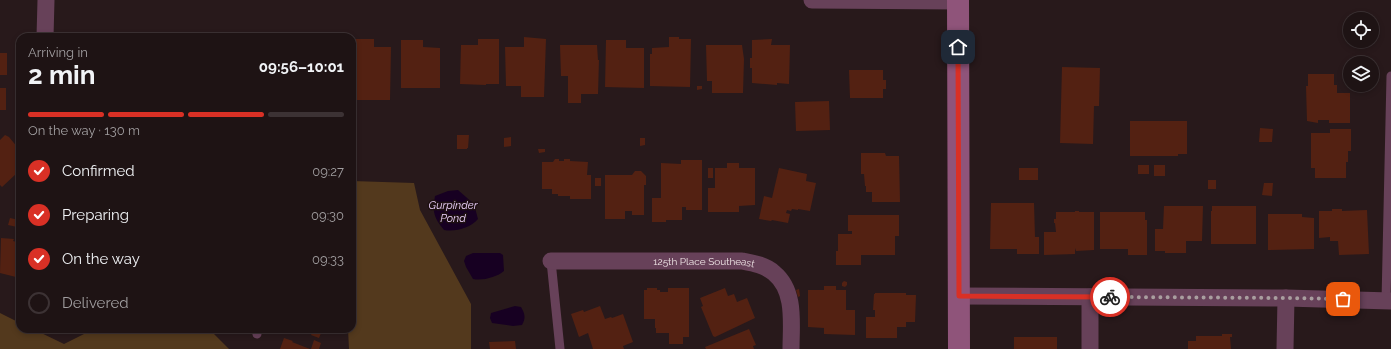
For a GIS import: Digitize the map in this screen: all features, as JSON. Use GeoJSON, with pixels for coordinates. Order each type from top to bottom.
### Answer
{"type":"FeatureCollection","features":[{"type":"Feature","properties":{"kind":"street"},"geometry":{"type":"LineString","coordinates":[[45,33],[46,0]]}},
{"type":"Feature","properties":{"kind":"street"},"geometry":{"type":"LineString","coordinates":[[812,0],[958,0],[960,349]]}},
{"type":"Feature","properties":{"kind":"street","name":"125th Place Southeast"},"geometry":{"type":"LineString","coordinates":[[551,261],[742,260],[760,265],[774,273],[786,287],[790,300],[791,349]]}},
{"type":"Feature","properties":{"kind":"street"},"geometry":{"type":"LineString","coordinates":[[959,296],[1286,298],[1389,301]]}},
{"type":"Feature","properties":{"kind":"street"},"geometry":{"type":"LineString","coordinates":[[1090,297],[1090,349]]}},
{"type":"Feature","properties":{"kind":"street"},"geometry":{"type":"LineString","coordinates":[[1285,349],[1286,298]]}},
{"type":"Feature","properties":{"kind":"lane"},"geometry":{"type":"LineString","coordinates":[[1389,301],[1391,76]]}},
{"type":"Feature","properties":{"kind":"lane"},"geometry":{"type":"LineString","coordinates":[[551,261],[560,349]]}},
{"type":"Feature","properties":{"kind":"shaded area"},"geometry":{"type":"Polygon","coordinates":[[[356,181],[414,183],[420,210],[471,304],[471,349],[349,349],[348,333],[356,333],[356,181]]]}},
{"type":"Feature","properties":{"kind":"shaded area"},"geometry":{"type":"Polygon","coordinates":[[[0,313],[16,321],[16,333],[41,333],[64,344],[86,333],[213,333],[229,349],[0,349],[0,313]]]}},
{"type":"Feature","properties":{"kind":"water","name":"Gurpinder Pond"},"geometry":{"type":"Polygon","coordinates":[[[458,190],[474,204],[478,219],[471,225],[462,229],[444,230],[438,222],[434,211],[435,196],[448,191],[458,190]]]}},
{"type":"Feature","properties":{"kind":"water"},"geometry":{"type":"Polygon","coordinates":[[[473,253],[500,253],[503,255],[504,271],[490,278],[473,279],[464,261],[466,256],[473,253]]]}},
{"type":"Feature","properties":{"kind":"water"},"geometry":{"type":"Polygon","coordinates":[[[515,306],[521,307],[523,312],[524,320],[522,325],[513,326],[492,323],[490,318],[491,313],[515,306]]]}},
{"type":"Feature","properties":{"kind":"building"},"geometry":{"type":"Polygon","coordinates":[[[524,37],[546,39],[544,97],[521,97],[521,86],[506,86],[505,47],[524,47],[524,37]]]}},
{"type":"Feature","properties":{"kind":"building"},"geometry":{"type":"Polygon","coordinates":[[[669,37],[691,39],[690,87],[650,86],[650,54],[652,54],[652,48],[669,47],[669,37]]]}},
{"type":"Feature","properties":{"kind":"building"},"geometry":{"type":"Polygon","coordinates":[[[356,39],[374,39],[374,47],[391,47],[390,100],[356,100],[356,39]]]}},
{"type":"Feature","properties":{"kind":"building"},"geometry":{"type":"Polygon","coordinates":[[[478,39],[499,39],[499,84],[460,84],[461,45],[478,45],[478,39]]]}},
{"type":"Feature","properties":{"kind":"building"},"geometry":{"type":"Polygon","coordinates":[[[772,39],[771,45],[790,45],[789,84],[777,83],[777,85],[752,83],[750,58],[752,58],[752,40],[772,39]]]}},
{"type":"Feature","properties":{"kind":"building"},"geometry":{"type":"Polygon","coordinates":[[[401,40],[423,40],[423,47],[440,48],[440,88],[401,88],[401,40]]]}},
{"type":"Feature","properties":{"kind":"building"},"geometry":{"type":"Polygon","coordinates":[[[606,40],[626,40],[626,48],[644,48],[644,88],[605,87],[606,40]]]}},
{"type":"Feature","properties":{"kind":"building"},"geometry":{"type":"Polygon","coordinates":[[[560,45],[597,45],[599,60],[598,94],[581,94],[581,103],[568,103],[568,76],[561,76],[560,45]]]}},
{"type":"Feature","properties":{"kind":"building"},"geometry":{"type":"Polygon","coordinates":[[[706,45],[742,45],[744,59],[743,93],[712,93],[712,81],[707,81],[706,45]]]}},
{"type":"Feature","properties":{"kind":"building"},"geometry":{"type":"Polygon","coordinates":[[[0,53],[7,53],[7,75],[0,75],[0,53]]]}},
{"type":"Feature","properties":{"kind":"building"},"geometry":{"type":"Polygon","coordinates":[[[1062,67],[1100,68],[1099,106],[1094,106],[1093,144],[1060,143],[1062,67]]]}},
{"type":"Feature","properties":{"kind":"building"},"geometry":{"type":"Polygon","coordinates":[[[849,70],[883,70],[883,80],[886,80],[886,89],[883,89],[883,98],[850,98],[849,70]]]}},
{"type":"Feature","properties":{"kind":"building"},"geometry":{"type":"Polygon","coordinates":[[[1308,74],[1334,74],[1334,85],[1337,85],[1337,93],[1350,93],[1350,123],[1329,123],[1329,120],[1318,120],[1318,123],[1307,121],[1306,86],[1308,86],[1308,74]]]}},
{"type":"Feature","properties":{"kind":"building"},"geometry":{"type":"Polygon","coordinates":[[[697,86],[702,86],[702,89],[697,90],[697,86]]]}},
{"type":"Feature","properties":{"kind":"building"},"geometry":{"type":"Polygon","coordinates":[[[0,88],[6,88],[6,110],[0,110],[0,88]]]}},
{"type":"Feature","properties":{"kind":"building"},"geometry":{"type":"Polygon","coordinates":[[[829,101],[830,130],[796,131],[795,102],[829,101]]]}},
{"type":"Feature","properties":{"kind":"building"},"geometry":{"type":"Polygon","coordinates":[[[1130,121],[1187,121],[1187,154],[1178,154],[1178,156],[1130,156],[1130,121]]]}},
{"type":"Feature","properties":{"kind":"building"},"geometry":{"type":"Polygon","coordinates":[[[1260,128],[1273,129],[1272,142],[1259,142],[1260,128]]]}},
{"type":"Feature","properties":{"kind":"building"},"geometry":{"type":"Polygon","coordinates":[[[1330,129],[1351,129],[1351,151],[1348,151],[1346,178],[1315,178],[1315,168],[1311,168],[1311,133],[1330,133],[1330,129]]]}},
{"type":"Feature","properties":{"kind":"building"},"geometry":{"type":"Polygon","coordinates":[[[5,135],[9,137],[16,146],[16,174],[2,187],[0,185],[0,140],[5,135]]]}},
{"type":"Feature","properties":{"kind":"building"},"geometry":{"type":"Polygon","coordinates":[[[457,135],[469,135],[467,149],[457,149],[457,135]]]}},
{"type":"Feature","properties":{"kind":"building"},"geometry":{"type":"Polygon","coordinates":[[[511,137],[511,146],[504,147],[504,138],[511,137]]]}},
{"type":"Feature","properties":{"kind":"building"},"geometry":{"type":"Polygon","coordinates":[[[640,138],[645,138],[645,145],[640,146],[640,138]]]}},
{"type":"Feature","properties":{"kind":"building"},"geometry":{"type":"Polygon","coordinates":[[[538,149],[545,149],[545,152],[539,153],[538,149]]]}},
{"type":"Feature","properties":{"kind":"building"},"geometry":{"type":"Polygon","coordinates":[[[861,153],[885,153],[886,156],[899,156],[900,202],[872,202],[872,192],[866,192],[864,174],[861,174],[861,153]]]}},
{"type":"Feature","properties":{"kind":"building"},"geometry":{"type":"Polygon","coordinates":[[[555,159],[559,159],[559,161],[570,159],[570,161],[588,162],[587,175],[591,175],[591,199],[570,199],[570,196],[558,196],[558,194],[552,194],[552,189],[542,189],[542,162],[553,162],[555,159]]]}},
{"type":"Feature","properties":{"kind":"building"},"geometry":{"type":"Polygon","coordinates":[[[681,160],[702,160],[702,210],[686,210],[686,207],[682,207],[682,220],[652,222],[652,198],[661,198],[661,163],[681,164],[681,160]]]}},
{"type":"Feature","properties":{"kind":"building"},"geometry":{"type":"Polygon","coordinates":[[[727,163],[739,163],[739,168],[755,168],[755,205],[739,206],[739,212],[708,212],[708,188],[715,188],[715,168],[727,168],[727,163]]]}},
{"type":"Feature","properties":{"kind":"building"},"geometry":{"type":"Polygon","coordinates":[[[1138,165],[1149,165],[1149,174],[1138,174],[1138,165]]]}},
{"type":"Feature","properties":{"kind":"building"},"geometry":{"type":"Polygon","coordinates":[[[1154,165],[1165,165],[1165,176],[1154,176],[1154,165]]]}},
{"type":"Feature","properties":{"kind":"building"},"geometry":{"type":"Polygon","coordinates":[[[708,168],[713,168],[713,178],[708,178],[708,168]]]}},
{"type":"Feature","properties":{"kind":"building"},"geometry":{"type":"Polygon","coordinates":[[[779,168],[807,174],[806,181],[816,183],[810,211],[798,209],[792,209],[791,211],[787,210],[786,213],[790,214],[788,223],[759,219],[764,196],[772,198],[779,168]]]}},
{"type":"Feature","properties":{"kind":"building"},"geometry":{"type":"Polygon","coordinates":[[[1019,168],[1038,168],[1038,180],[1019,180],[1019,168]]]}},
{"type":"Feature","properties":{"kind":"building"},"geometry":{"type":"Polygon","coordinates":[[[635,171],[641,171],[646,176],[646,185],[644,185],[644,215],[632,215],[632,211],[625,211],[625,219],[605,219],[605,175],[632,175],[635,171]]]}},
{"type":"Feature","properties":{"kind":"building"},"geometry":{"type":"Polygon","coordinates":[[[595,178],[601,178],[601,186],[595,186],[595,178]]]}},
{"type":"Feature","properties":{"kind":"building"},"geometry":{"type":"Polygon","coordinates":[[[1208,180],[1216,180],[1216,189],[1208,189],[1208,180]]]}},
{"type":"Feature","properties":{"kind":"building"},"geometry":{"type":"Polygon","coordinates":[[[1264,183],[1273,183],[1272,196],[1262,195],[1264,183]]]}},
{"type":"Feature","properties":{"kind":"building"},"geometry":{"type":"Polygon","coordinates":[[[991,203],[1034,203],[1035,237],[1039,237],[1039,254],[1017,254],[1017,249],[990,249],[991,203]]]}},
{"type":"Feature","properties":{"kind":"building"},"geometry":{"type":"Polygon","coordinates":[[[1164,206],[1203,206],[1202,241],[1186,241],[1186,253],[1165,253],[1165,251],[1155,251],[1155,229],[1163,229],[1164,206]]]}},
{"type":"Feature","properties":{"kind":"building"},"geometry":{"type":"Polygon","coordinates":[[[1212,206],[1256,206],[1256,244],[1211,244],[1212,206]]]}},
{"type":"Feature","properties":{"kind":"building"},"geometry":{"type":"Polygon","coordinates":[[[1332,209],[1342,209],[1342,211],[1367,210],[1369,254],[1339,255],[1338,241],[1330,241],[1330,237],[1319,238],[1319,211],[1332,211],[1332,209]]]}},
{"type":"Feature","properties":{"kind":"building"},"geometry":{"type":"Polygon","coordinates":[[[1056,212],[1094,212],[1094,250],[1076,251],[1075,248],[1075,254],[1044,255],[1044,232],[1056,232],[1054,219],[1056,219],[1056,212]]]}},
{"type":"Feature","properties":{"kind":"building"},"geometry":{"type":"Polygon","coordinates":[[[1100,212],[1145,212],[1145,220],[1147,220],[1147,255],[1128,255],[1128,249],[1100,249],[1100,212]]]}},
{"type":"Feature","properties":{"kind":"building"},"geometry":{"type":"Polygon","coordinates":[[[1268,214],[1302,214],[1302,217],[1314,218],[1314,249],[1268,250],[1268,214]]]}},
{"type":"Feature","properties":{"kind":"building"},"geometry":{"type":"Polygon","coordinates":[[[848,215],[899,215],[899,236],[895,236],[895,255],[861,255],[861,265],[836,265],[838,234],[852,234],[852,231],[848,231],[848,215]]]}},
{"type":"Feature","properties":{"kind":"building"},"geometry":{"type":"Polygon","coordinates":[[[10,218],[16,219],[16,227],[8,225],[10,218]]]}},
{"type":"Feature","properties":{"kind":"building"},"geometry":{"type":"Polygon","coordinates":[[[1,238],[14,239],[13,241],[16,242],[16,277],[0,273],[1,238]]]}},
{"type":"Feature","properties":{"kind":"building"},"geometry":{"type":"Polygon","coordinates":[[[844,281],[847,282],[845,287],[842,286],[844,281]]]}},
{"type":"Feature","properties":{"kind":"building"},"geometry":{"type":"Polygon","coordinates":[[[824,286],[836,286],[836,290],[846,290],[846,310],[855,310],[855,335],[824,334],[824,328],[808,327],[808,290],[824,290],[824,286]]]}},
{"type":"Feature","properties":{"kind":"building"},"geometry":{"type":"Polygon","coordinates":[[[647,288],[657,288],[660,292],[668,292],[668,288],[689,288],[689,337],[683,337],[683,344],[669,344],[669,333],[656,333],[655,319],[644,319],[644,290],[647,290],[647,288]]]}},
{"type":"Feature","properties":{"kind":"building"},"geometry":{"type":"Polygon","coordinates":[[[725,288],[728,296],[734,294],[737,302],[747,298],[755,318],[715,337],[713,336],[701,307],[703,306],[700,298],[725,288]]]}},
{"type":"Feature","properties":{"kind":"building"},"geometry":{"type":"Polygon","coordinates":[[[799,289],[800,296],[798,297],[796,290],[799,289]]]}},
{"type":"Feature","properties":{"kind":"building"},"geometry":{"type":"Polygon","coordinates":[[[875,293],[906,293],[906,295],[916,295],[915,322],[906,322],[906,327],[897,327],[897,338],[866,338],[866,317],[875,317],[875,310],[873,310],[875,293]]]}},
{"type":"Feature","properties":{"kind":"building"},"geometry":{"type":"Polygon","coordinates":[[[600,306],[605,319],[623,314],[633,342],[623,346],[624,349],[593,349],[588,333],[579,337],[571,314],[583,310],[584,312],[600,306]]]}},
{"type":"Feature","properties":{"kind":"building"},"geometry":{"type":"Polygon","coordinates":[[[749,329],[756,345],[753,346],[754,349],[706,349],[705,347],[749,329]]]}},
{"type":"Feature","properties":{"kind":"building"},"geometry":{"type":"Polygon","coordinates":[[[312,333],[321,333],[319,338],[311,335],[312,333]]]}},
{"type":"Feature","properties":{"kind":"building"},"geometry":{"type":"Polygon","coordinates":[[[1222,334],[1232,334],[1232,337],[1230,337],[1231,349],[1188,349],[1188,341],[1196,341],[1196,336],[1222,336],[1222,334]]]}},
{"type":"Feature","properties":{"kind":"building"},"geometry":{"type":"Polygon","coordinates":[[[1014,337],[1057,337],[1057,349],[1014,349],[1014,337]]]}},
{"type":"Feature","properties":{"kind":"building"},"geometry":{"type":"Polygon","coordinates":[[[284,338],[293,341],[292,342],[310,349],[280,349],[284,338]]]}},
{"type":"Feature","properties":{"kind":"building"},"geometry":{"type":"Polygon","coordinates":[[[314,340],[321,343],[319,349],[311,349],[314,340]]]}},
{"type":"Feature","properties":{"kind":"building"},"geometry":{"type":"Polygon","coordinates":[[[515,341],[516,349],[490,349],[489,342],[515,341]]]}},
{"type":"Feature","properties":{"kind":"way so far"},"geometry":{"type":"LineString","coordinates":[[1110,297],[1343,299]]}},
{"type":"Feature","properties":{"kind":"route"},"geometry":{"type":"LineString","coordinates":[[958,47],[959,296],[1110,297]]}}]}
